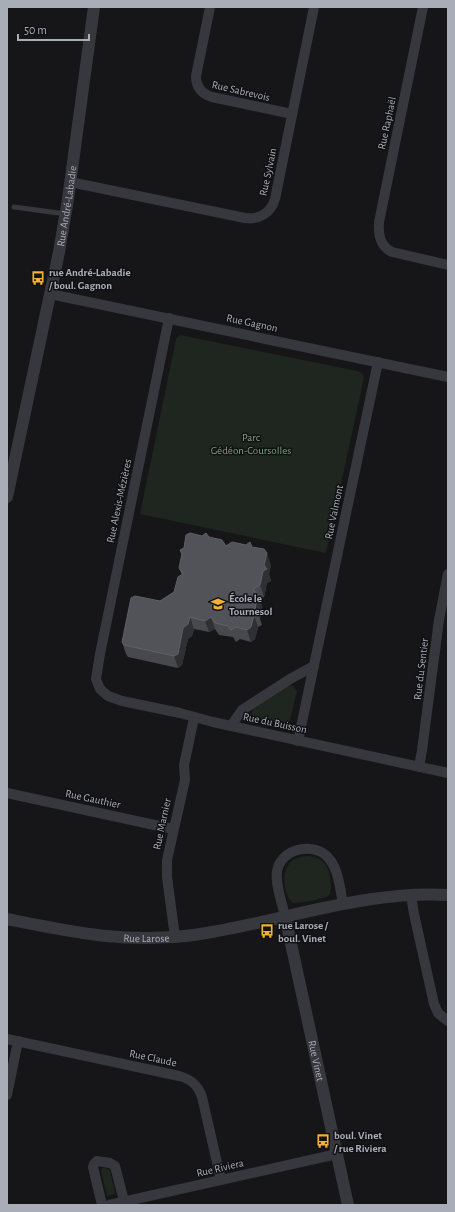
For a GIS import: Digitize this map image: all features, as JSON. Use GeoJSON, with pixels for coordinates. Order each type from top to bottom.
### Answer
{"type":"FeatureCollection","features":[{"type":"Feature","properties":{"kind":"street","name":"Rue André-Labadie"},"geometry":{"type":"LineString","coordinates":[[7,497],[66,214],[94,7]]}},
{"type":"Feature","properties":{"kind":"street","name":"Rue Sabrevois"},"geometry":{"type":"LineString","coordinates":[[210,7],[196,76],[196,83],[199,89],[203,93],[212,97],[292,114]]}},
{"type":"Feature","properties":{"kind":"street","name":"Rue Sylvain"},"geometry":{"type":"LineString","coordinates":[[70,182],[244,218],[252,219],[259,217],[268,211],[274,202],[314,7]]}},
{"type":"Feature","properties":{"kind":"street","name":"Rue Raphaël"},"geometry":{"type":"LineString","coordinates":[[423,7],[379,222],[378,235],[382,244],[392,252],[448,264]]}},
{"type":"Feature","properties":{"kind":"street","name":"Rue Gagnon"},"geometry":{"type":"LineString","coordinates":[[50,294],[448,377]]}},
{"type":"Feature","properties":{"kind":"street","name":"Rue Alexis-Mézières"},"geometry":{"type":"LineString","coordinates":[[100,689],[96,676],[100,654],[170,318]]}},
{"type":"Feature","properties":{"kind":"street","name":"Rue Valmont"},"geometry":{"type":"LineString","coordinates":[[298,741],[378,362]]}},
{"type":"Feature","properties":{"kind":"street","name":"Rue du Sentier"},"geometry":{"type":"LineString","coordinates":[[419,767],[439,620],[448,574]]}},
{"type":"Feature","properties":{"kind":"street"},"geometry":{"type":"LineString","coordinates":[[232,726],[242,710],[290,679],[314,666]]}},
{"type":"Feature","properties":{"kind":"street","name":"Rue du Buisson"},"geometry":{"type":"LineString","coordinates":[[100,689],[114,699],[180,713],[194,718],[448,773]]}},
{"type":"Feature","properties":{"kind":"street","name":"Rue Marnier"},"geometry":{"type":"LineString","coordinates":[[175,937],[167,860],[185,780],[184,765],[194,718]]}},
{"type":"Feature","properties":{"kind":"street","name":"Rue Gauthier"},"geometry":{"type":"LineString","coordinates":[[7,793],[173,829]]}},
{"type":"Feature","properties":{"kind":"street"},"geometry":{"type":"LineString","coordinates":[[285,916],[277,879],[278,867],[284,858],[289,854],[303,849],[320,851],[327,855],[331,860],[343,904]]}},
{"type":"Feature","properties":{"kind":"street"},"geometry":{"type":"LineString","coordinates":[[411,895],[434,1004],[438,1013],[448,1021]]}},
{"type":"Feature","properties":{"kind":"street","name":"Rue Larose"},"geometry":{"type":"LineString","coordinates":[[7,919],[64,931],[105,937],[141,939],[175,937],[209,932],[343,904],[392,896],[448,895]]}},
{"type":"Feature","properties":{"kind":"street","name":"Rue Vinet"},"geometry":{"type":"LineString","coordinates":[[285,916],[348,1205]]}},
{"type":"Feature","properties":{"kind":"street","name":"Rue Claude"},"geometry":{"type":"LineString","coordinates":[[7,1039],[179,1076],[192,1081],[202,1097],[221,1180]]}},
{"type":"Feature","properties":{"kind":"street"},"geometry":{"type":"LineString","coordinates":[[7,1095],[18,1041]]}},
{"type":"Feature","properties":{"kind":"street","name":"Rue Riviera"},"geometry":{"type":"LineString","coordinates":[[109,1205],[337,1154]]}},
{"type":"Feature","properties":{"kind":"street"},"geometry":{"type":"LineString","coordinates":[[102,1205],[93,1165],[97,1161],[110,1163],[115,1166],[124,1202]]}},
{"type":"Feature","properties":{"kind":"lane"},"geometry":{"type":"LineString","coordinates":[[14,207],[66,214]]}},
{"type":"Feature","properties":{"kind":"green space","name":"Parc Gédéon-Coursolles"},"geometry":{"type":"Polygon","coordinates":[[[180,335],[362,373],[364,378],[326,553],[140,514],[176,339],[180,335]]]}},
{"type":"Feature","properties":{"kind":"green space"},"geometry":{"type":"Polygon","coordinates":[[[289,685],[293,686],[297,691],[290,721],[287,724],[254,718],[251,714],[253,708],[289,685]]]}},
{"type":"Feature","properties":{"kind":"green space"},"geometry":{"type":"Polygon","coordinates":[[[308,856],[320,859],[327,866],[330,876],[330,893],[328,896],[322,898],[294,903],[286,892],[284,881],[286,870],[288,865],[296,858],[308,856]]]}},
{"type":"Feature","properties":{"kind":"green space"},"geometry":{"type":"Polygon","coordinates":[[[102,1168],[110,1170],[115,1194],[107,1196],[101,1171],[102,1168]]]}},
{"type":"Feature","properties":{"kind":"building"},"geometry":{"type":"Polygon","coordinates":[[[190,533],[202,536],[206,533],[209,537],[222,540],[226,546],[232,542],[246,545],[250,542],[252,547],[264,549],[267,553],[264,565],[267,569],[263,571],[260,585],[253,589],[258,595],[255,609],[258,613],[254,615],[251,627],[247,630],[236,627],[231,630],[228,626],[215,623],[211,617],[205,621],[190,617],[188,624],[183,628],[178,654],[174,656],[124,645],[122,642],[131,598],[135,596],[160,601],[174,592],[178,577],[183,574],[179,568],[182,554],[180,550],[184,548],[186,535],[190,533]]]}},
{"type":"Feature","properties":{"kind":"place","name":"rue André-Labadie / boul. Gagnon"},"geometry":{"type":"Point","coordinates":[38,278]}},
{"type":"Feature","properties":{"kind":"place","name":"École le Tournesol"},"geometry":{"type":"Point","coordinates":[218,604]}},
{"type":"Feature","properties":{"kind":"place","name":"rue Larose / boul. Vinet"},"geometry":{"type":"Point","coordinates":[267,931]}},
{"type":"Feature","properties":{"kind":"place","name":"boul. Vinet / rue Riviera"},"geometry":{"type":"Point","coordinates":[323,1141]}}]}
